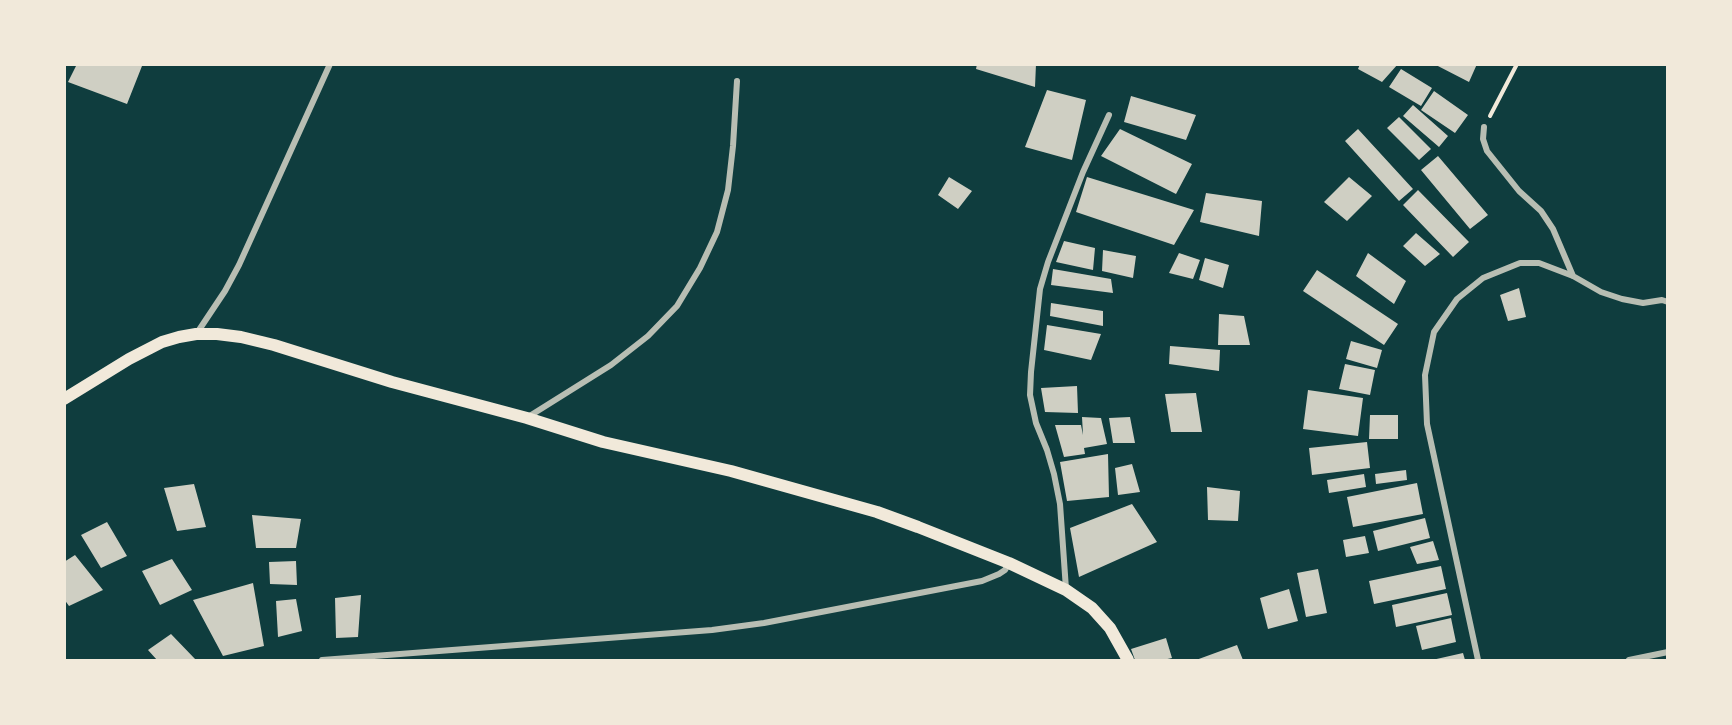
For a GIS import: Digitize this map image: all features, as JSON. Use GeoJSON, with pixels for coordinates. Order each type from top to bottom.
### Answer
{"type":"FeatureCollection","features":[{"type":"Feature","properties":{"kind":"main road"},"geometry":{"type":"LineString","coordinates":[[64,399],[103,374],[162,342],[196,334],[241,337],[274,345],[392,382],[527,418],[603,442],[730,471],[877,512],[1009,563],[1066,590],[1092,608],[1110,628],[1128,660]]}},
{"type":"Feature","properties":{"kind":"street"},"geometry":{"type":"LineString","coordinates":[[196,334],[225,291],[239,265],[330,64]]}},
{"type":"Feature","properties":{"kind":"street"},"geometry":{"type":"LineString","coordinates":[[527,418],[611,365],[648,336],[677,306],[700,268],[717,232],[728,190],[734,146],[737,81]]}},
{"type":"Feature","properties":{"kind":"street"},"geometry":{"type":"LineString","coordinates":[[1066,590],[1060,504],[1047,450],[1036,423],[1030,395],[1031,372],[1040,289],[1048,262],[1083,172],[1109,115]]}},
{"type":"Feature","properties":{"kind":"street"},"geometry":{"type":"LineString","coordinates":[[1484,127],[1483,139],[1487,151],[1519,190],[1541,211],[1553,229],[1573,276]]}},
{"type":"Feature","properties":{"kind":"street"},"geometry":{"type":"LineString","coordinates":[[1478,660],[1427,424],[1425,375],[1434,332],[1457,299],[1474,285],[1483,278],[1520,263],[1539,263],[1573,276],[1601,292],[1622,299],[1643,303],[1662,300],[1668,302]]}},
{"type":"Feature","properties":{"kind":"street"},"geometry":{"type":"LineString","coordinates":[[322,660],[712,630],[776,621],[982,581],[999,574],[1009,563]]}},
{"type":"Feature","properties":{"kind":"street"},"geometry":{"type":"LineString","coordinates":[[1629,660],[1668,652]]}},
{"type":"Feature","properties":{"kind":"path"},"geometry":{"type":"LineString","coordinates":[[1484,127],[1517,64]]}},
{"type":"Feature","properties":{"kind":"building"},"geometry":{"type":"Polygon","coordinates":[[[77,64],[138,64],[142,66],[127,104],[68,82],[77,64]]]}},
{"type":"Feature","properties":{"kind":"building"},"geometry":{"type":"Polygon","coordinates":[[[977,64],[1036,64],[1035,87],[976,69],[977,64]]]}},
{"type":"Feature","properties":{"kind":"building"},"geometry":{"type":"Polygon","coordinates":[[[1360,64],[1398,64],[1382,82],[1358,69],[1360,64]]]}},
{"type":"Feature","properties":{"kind":"building"},"geometry":{"type":"Polygon","coordinates":[[[1434,64],[1477,64],[1469,82],[1434,64]]]}},
{"type":"Feature","properties":{"kind":"building"},"geometry":{"type":"Polygon","coordinates":[[[1401,69],[1432,88],[1421,106],[1389,87],[1401,69]]]}},
{"type":"Feature","properties":{"kind":"building"},"geometry":{"type":"Polygon","coordinates":[[[1047,90],[1086,100],[1072,160],[1025,147],[1047,90]]]}},
{"type":"Feature","properties":{"kind":"building"},"geometry":{"type":"Polygon","coordinates":[[[1434,91],[1468,115],[1455,133],[1421,110],[1434,91]]]}},
{"type":"Feature","properties":{"kind":"building"},"geometry":{"type":"Polygon","coordinates":[[[1131,96],[1196,115],[1186,140],[1124,122],[1131,96]]]}},
{"type":"Feature","properties":{"kind":"building"},"geometry":{"type":"Polygon","coordinates":[[[1413,105],[1448,136],[1439,147],[1403,116],[1413,105]]]}},
{"type":"Feature","properties":{"kind":"building"},"geometry":{"type":"Polygon","coordinates":[[[1399,117],[1431,149],[1419,160],[1387,128],[1399,117]]]}},
{"type":"Feature","properties":{"kind":"building"},"geometry":{"type":"Polygon","coordinates":[[[1120,129],[1192,164],[1176,194],[1101,156],[1120,129]]]}},
{"type":"Feature","properties":{"kind":"building"},"geometry":{"type":"Polygon","coordinates":[[[1358,129],[1413,189],[1399,201],[1345,141],[1358,129]]]}},
{"type":"Feature","properties":{"kind":"building"},"geometry":{"type":"Polygon","coordinates":[[[1438,156],[1488,215],[1470,229],[1421,170],[1438,156]]]}},
{"type":"Feature","properties":{"kind":"building"},"geometry":{"type":"Polygon","coordinates":[[[949,177],[972,191],[958,209],[938,195],[949,177]]]}},
{"type":"Feature","properties":{"kind":"building"},"geometry":{"type":"Polygon","coordinates":[[[1087,177],[1194,210],[1174,245],[1076,212],[1087,177]]]}},
{"type":"Feature","properties":{"kind":"building"},"geometry":{"type":"Polygon","coordinates":[[[1349,177],[1372,196],[1347,221],[1324,202],[1349,177]]]}},
{"type":"Feature","properties":{"kind":"building"},"geometry":{"type":"Polygon","coordinates":[[[1418,190],[1469,242],[1453,257],[1403,205],[1418,190]]]}},
{"type":"Feature","properties":{"kind":"building"},"geometry":{"type":"Polygon","coordinates":[[[1206,193],[1262,201],[1259,236],[1200,222],[1206,193]]]}},
{"type":"Feature","properties":{"kind":"building"},"geometry":{"type":"Polygon","coordinates":[[[1416,233],[1440,254],[1425,266],[1403,246],[1416,233]]]}},
{"type":"Feature","properties":{"kind":"building"},"geometry":{"type":"Polygon","coordinates":[[[1064,241],[1095,248],[1093,270],[1056,262],[1064,241]]]}},
{"type":"Feature","properties":{"kind":"building"},"geometry":{"type":"Polygon","coordinates":[[[1103,250],[1136,256],[1133,278],[1102,271],[1103,250]]]}},
{"type":"Feature","properties":{"kind":"building"},"geometry":{"type":"Polygon","coordinates":[[[1179,253],[1200,260],[1193,279],[1169,273],[1179,253]]]}},
{"type":"Feature","properties":{"kind":"building"},"geometry":{"type":"Polygon","coordinates":[[[1368,253],[1406,281],[1394,304],[1356,276],[1368,253]]]}},
{"type":"Feature","properties":{"kind":"building"},"geometry":{"type":"Polygon","coordinates":[[[1205,258],[1229,265],[1223,288],[1199,280],[1205,258]]]}},
{"type":"Feature","properties":{"kind":"building"},"geometry":{"type":"Polygon","coordinates":[[[1053,269],[1111,279],[1113,293],[1051,285],[1053,269]]]}},
{"type":"Feature","properties":{"kind":"building"},"geometry":{"type":"Polygon","coordinates":[[[1317,270],[1398,324],[1384,345],[1303,291],[1317,270]]]}},
{"type":"Feature","properties":{"kind":"building"},"geometry":{"type":"Polygon","coordinates":[[[1519,288],[1526,317],[1508,321],[1500,295],[1519,288]]]}},
{"type":"Feature","properties":{"kind":"building"},"geometry":{"type":"Polygon","coordinates":[[[1051,303],[1103,311],[1103,326],[1050,316],[1051,303]]]}},
{"type":"Feature","properties":{"kind":"building"},"geometry":{"type":"Polygon","coordinates":[[[1219,314],[1244,316],[1250,345],[1218,345],[1219,314]]]}},
{"type":"Feature","properties":{"kind":"building"},"geometry":{"type":"Polygon","coordinates":[[[1047,325],[1101,334],[1091,360],[1044,350],[1047,325]]]}},
{"type":"Feature","properties":{"kind":"building"},"geometry":{"type":"Polygon","coordinates":[[[1351,341],[1382,350],[1377,368],[1346,359],[1351,341]]]}},
{"type":"Feature","properties":{"kind":"building"},"geometry":{"type":"Polygon","coordinates":[[[1170,346],[1220,350],[1219,371],[1169,364],[1170,346]]]}},
{"type":"Feature","properties":{"kind":"building"},"geometry":{"type":"Polygon","coordinates":[[[1345,364],[1375,370],[1370,395],[1339,389],[1345,364]]]}},
{"type":"Feature","properties":{"kind":"building"},"geometry":{"type":"Polygon","coordinates":[[[1077,386],[1078,413],[1045,412],[1041,388],[1077,386]]]}},
{"type":"Feature","properties":{"kind":"building"},"geometry":{"type":"Polygon","coordinates":[[[1308,390],[1363,398],[1358,436],[1303,429],[1308,390]]]}},
{"type":"Feature","properties":{"kind":"building"},"geometry":{"type":"Polygon","coordinates":[[[1196,393],[1202,432],[1171,432],[1165,394],[1196,393]]]}},
{"type":"Feature","properties":{"kind":"building"},"geometry":{"type":"Polygon","coordinates":[[[1370,415],[1398,415],[1398,439],[1369,439],[1370,415]]]}},
{"type":"Feature","properties":{"kind":"building"},"geometry":{"type":"Polygon","coordinates":[[[1082,417],[1101,418],[1107,444],[1084,448],[1085,454],[1064,457],[1055,425],[1081,425],[1083,435],[1082,417]]]}},
{"type":"Feature","properties":{"kind":"building"},"geometry":{"type":"Polygon","coordinates":[[[1130,417],[1135,443],[1113,443],[1109,418],[1130,417]]]}},
{"type":"Feature","properties":{"kind":"building"},"geometry":{"type":"Polygon","coordinates":[[[1367,442],[1370,468],[1312,475],[1309,448],[1367,442]]]}},
{"type":"Feature","properties":{"kind":"building"},"geometry":{"type":"Polygon","coordinates":[[[1108,454],[1109,497],[1067,501],[1060,462],[1108,454]]]}},
{"type":"Feature","properties":{"kind":"building"},"geometry":{"type":"Polygon","coordinates":[[[1132,464],[1140,492],[1118,495],[1115,468],[1132,464]]]}},
{"type":"Feature","properties":{"kind":"building"},"geometry":{"type":"Polygon","coordinates":[[[1406,470],[1407,480],[1376,484],[1375,474],[1406,470]]]}},
{"type":"Feature","properties":{"kind":"building"},"geometry":{"type":"Polygon","coordinates":[[[1364,474],[1366,487],[1329,493],[1327,480],[1364,474]]]}},
{"type":"Feature","properties":{"kind":"building"},"geometry":{"type":"Polygon","coordinates":[[[1417,483],[1423,514],[1353,527],[1347,497],[1417,483]]]}},
{"type":"Feature","properties":{"kind":"building"},"geometry":{"type":"Polygon","coordinates":[[[194,484],[206,527],[177,531],[164,488],[194,484]]]}},
{"type":"Feature","properties":{"kind":"building"},"geometry":{"type":"Polygon","coordinates":[[[1207,487],[1240,491],[1238,521],[1208,520],[1207,487]]]}},
{"type":"Feature","properties":{"kind":"building"},"geometry":{"type":"Polygon","coordinates":[[[1132,504],[1157,542],[1079,577],[1070,528],[1132,504]]]}},
{"type":"Feature","properties":{"kind":"building"},"geometry":{"type":"Polygon","coordinates":[[[252,515],[301,519],[296,548],[256,548],[252,515]]]}},
{"type":"Feature","properties":{"kind":"building"},"geometry":{"type":"Polygon","coordinates":[[[1425,518],[1430,538],[1378,551],[1373,531],[1425,518]]]}},
{"type":"Feature","properties":{"kind":"building"},"geometry":{"type":"Polygon","coordinates":[[[107,522],[127,556],[101,568],[81,535],[107,522]]]}},
{"type":"Feature","properties":{"kind":"building"},"geometry":{"type":"Polygon","coordinates":[[[1365,536],[1369,553],[1346,557],[1343,540],[1365,536]]]}},
{"type":"Feature","properties":{"kind":"building"},"geometry":{"type":"Polygon","coordinates":[[[1433,541],[1439,560],[1417,564],[1410,547],[1433,541]]]}},
{"type":"Feature","properties":{"kind":"building"},"geometry":{"type":"Polygon","coordinates":[[[75,555],[103,590],[69,606],[64,599],[64,562],[75,555]]]}},
{"type":"Feature","properties":{"kind":"building"},"geometry":{"type":"Polygon","coordinates":[[[172,559],[192,590],[160,605],[142,571],[172,559]]]}},
{"type":"Feature","properties":{"kind":"building"},"geometry":{"type":"Polygon","coordinates":[[[296,561],[297,585],[270,584],[269,562],[296,561]]]}},
{"type":"Feature","properties":{"kind":"building"},"geometry":{"type":"Polygon","coordinates":[[[1441,566],[1446,589],[1374,604],[1369,581],[1441,566]]]}},
{"type":"Feature","properties":{"kind":"building"},"geometry":{"type":"Polygon","coordinates":[[[1318,569],[1327,613],[1306,617],[1297,573],[1318,569]]]}},
{"type":"Feature","properties":{"kind":"building"},"geometry":{"type":"Polygon","coordinates":[[[253,583],[264,646],[223,656],[193,600],[253,583]]]}},
{"type":"Feature","properties":{"kind":"building"},"geometry":{"type":"Polygon","coordinates":[[[1289,589],[1298,621],[1268,629],[1260,598],[1289,589]]]}},
{"type":"Feature","properties":{"kind":"building"},"geometry":{"type":"Polygon","coordinates":[[[1447,593],[1452,615],[1396,627],[1392,605],[1447,593]]]}},
{"type":"Feature","properties":{"kind":"building"},"geometry":{"type":"Polygon","coordinates":[[[361,595],[358,637],[336,638],[335,598],[361,595]]]}},
{"type":"Feature","properties":{"kind":"building"},"geometry":{"type":"Polygon","coordinates":[[[296,599],[302,631],[278,637],[276,601],[296,599]]]}},
{"type":"Feature","properties":{"kind":"building"},"geometry":{"type":"Polygon","coordinates":[[[1451,618],[1456,642],[1422,650],[1416,626],[1451,618]]]}},
{"type":"Feature","properties":{"kind":"building"},"geometry":{"type":"Polygon","coordinates":[[[171,634],[196,660],[157,660],[148,650],[171,634]]]}},
{"type":"Feature","properties":{"kind":"building"},"geometry":{"type":"Polygon","coordinates":[[[1166,638],[1172,658],[1135,660],[1131,649],[1166,638]]]}},
{"type":"Feature","properties":{"kind":"building"},"geometry":{"type":"Polygon","coordinates":[[[1237,645],[1243,660],[1196,660],[1237,645]]]}},
{"type":"Feature","properties":{"kind":"building"},"geometry":{"type":"Polygon","coordinates":[[[1463,653],[1465,660],[1432,660],[1463,653]]]}}]}
